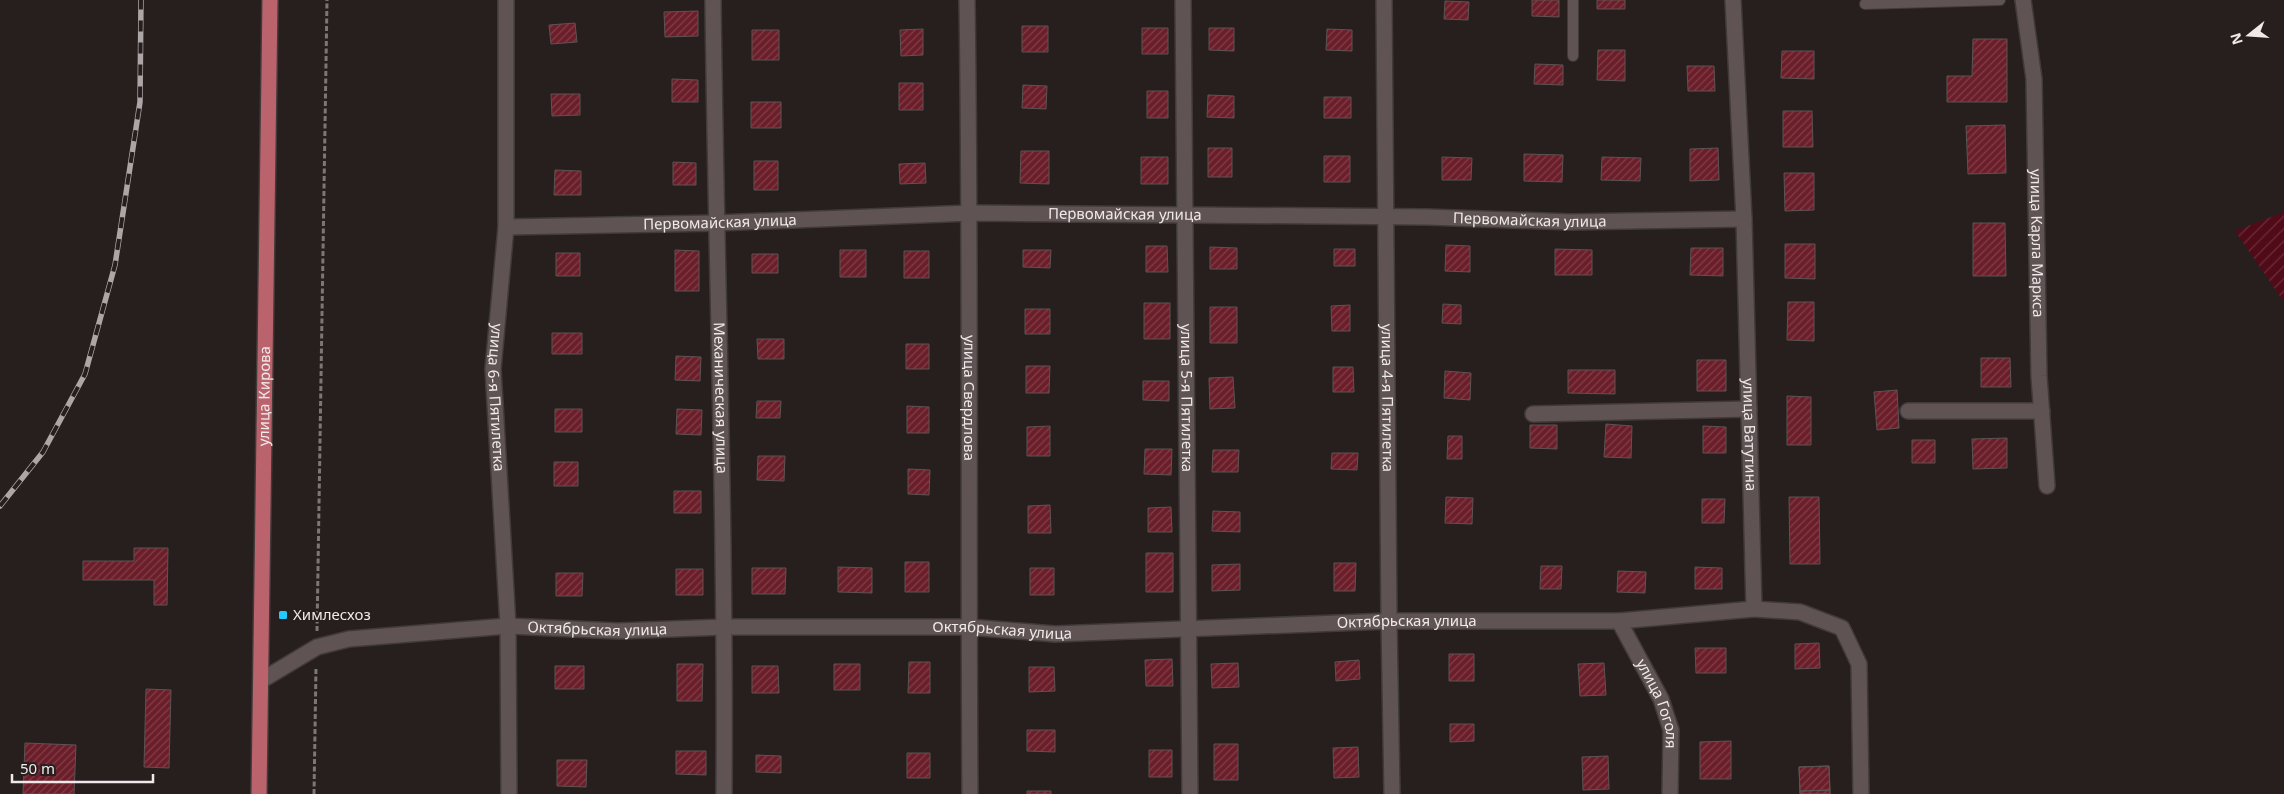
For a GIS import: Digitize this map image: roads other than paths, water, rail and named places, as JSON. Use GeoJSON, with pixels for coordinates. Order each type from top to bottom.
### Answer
{"type":"FeatureCollection","features":[{"type":"Feature","properties":{"kind":"main road","name":"улица Кирова"},"geometry":{"type":"LineString","coordinates":[[259,794],[270,0]]}},
{"type":"Feature","properties":{"kind":"street","name":"улица 6-я Пятилетка"},"geometry":{"type":"LineString","coordinates":[[506,0],[506,227],[493,369],[508,626],[509,794]]}},
{"type":"Feature","properties":{"kind":"street","name":"Механическая улица"},"geometry":{"type":"LineString","coordinates":[[714,0],[716,223],[725,627],[724,794]]}},
{"type":"Feature","properties":{"kind":"street","name":"улица Свердлова"},"geometry":{"type":"LineString","coordinates":[[968,0],[971,213],[968,627],[970,794]]}},
{"type":"Feature","properties":{"kind":"street","name":"улица 5-я Пятилетка"},"geometry":{"type":"LineString","coordinates":[[1183,0],[1190,794]]}},
{"type":"Feature","properties":{"kind":"street","name":"улица 4-я Пятилетка"},"geometry":{"type":"LineString","coordinates":[[1384,0],[1392,794]]}},
{"type":"Feature","properties":{"kind":"street","name":"улица Ватутина"},"geometry":{"type":"LineString","coordinates":[[1733,0],[1744,219],[1754,610]]}},
{"type":"Feature","properties":{"kind":"street","name":"улица Карла Маркса"},"geometry":{"type":"LineString","coordinates":[[2023,0],[2034,79],[2039,376],[2047,486]]}},
{"type":"Feature","properties":{"kind":"street","name":"Первомайская улица"},"geometry":{"type":"LineString","coordinates":[[506,227],[716,223],[971,213],[1427,217],[1570,222],[1744,219]]}},
{"type":"Feature","properties":{"kind":"street"},"geometry":{"type":"LineString","coordinates":[[1533,414],[1749,409]]}},
{"type":"Feature","properties":{"kind":"street"},"geometry":{"type":"LineString","coordinates":[[1908,411],[2042,411]]}},
{"type":"Feature","properties":{"kind":"street","name":"Октябрьская улица"},"geometry":{"type":"LineString","coordinates":[[262,680],[317,647],[349,639],[508,626],[618,631],[725,627],[968,627],[1055,634],[1389,622],[1619,621],[1754,610]]}},
{"type":"Feature","properties":{"kind":"street"},"geometry":{"type":"LineString","coordinates":[[1754,610],[1800,612],[1842,628],[1858,664],[1861,794]]}},
{"type":"Feature","properties":{"kind":"street","name":"улица Гоголя"},"geometry":{"type":"LineString","coordinates":[[1619,621],[1661,699],[1671,730],[1670,794]]}},
{"type":"Feature","properties":{"kind":"lane"},"geometry":{"type":"LineString","coordinates":[[1573,0],[1573,56]]}},
{"type":"Feature","properties":{"kind":"lane"},"geometry":{"type":"LineString","coordinates":[[1865,4],[2000,0]]}},
{"type":"Feature","properties":{"kind":"railway"},"geometry":{"type":"LineString","coordinates":[[0,506],[43,452],[85,374],[115,265],[140,102],[141,0]]}},
{"type":"Feature","properties":{"kind":"place","name":"Химлесхоз"},"geometry":{"type":"Point","coordinates":[283,615]}}]}
